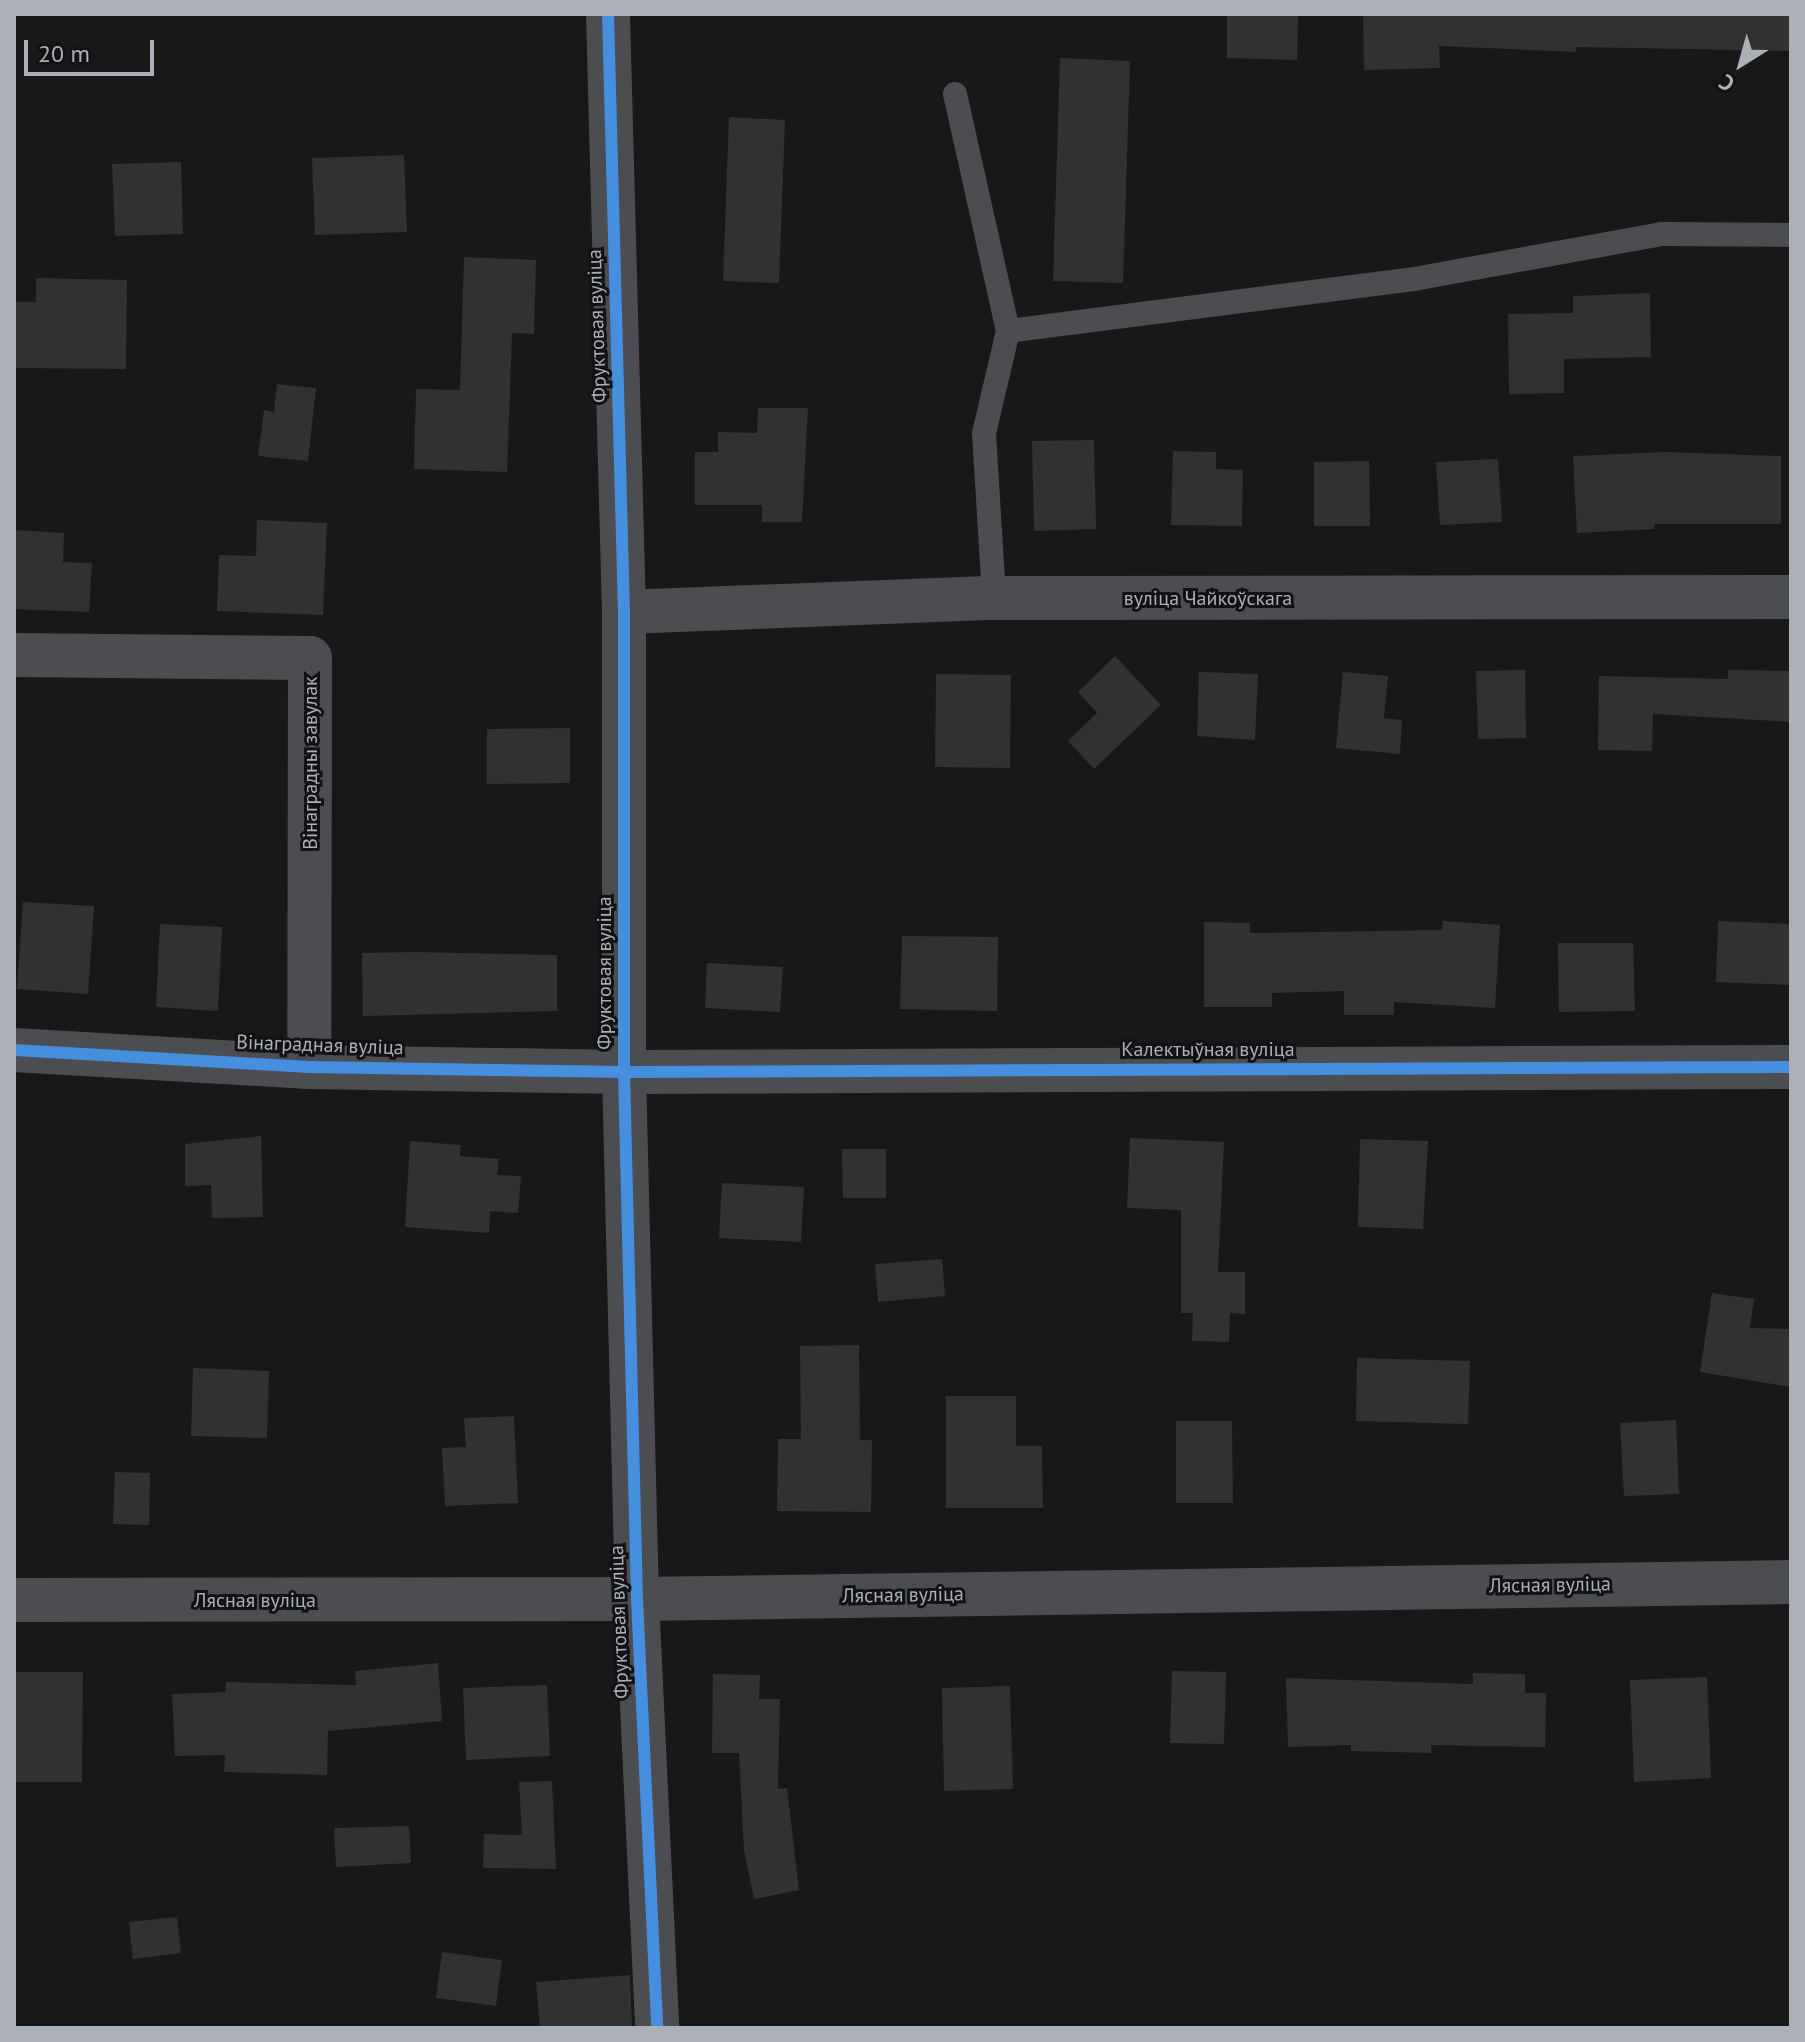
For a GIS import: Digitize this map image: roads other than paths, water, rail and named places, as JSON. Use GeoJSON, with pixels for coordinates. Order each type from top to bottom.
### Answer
{"type":"FeatureCollection","features":[{"type":"Feature","properties":{"kind":"street","name":"Фруктовая вуліца"},"geometry":{"type":"LineString","coordinates":[[608,14],[624,612],[624,1072],[637,1599],[657,2028]]}},
{"type":"Feature","properties":{"kind":"street","name":"вуліца Чайкоўскага"},"geometry":{"type":"LineString","coordinates":[[624,612],[994,598],[1791,597]]}},
{"type":"Feature","properties":{"kind":"street","name":"Вінаградны завулак"},"geometry":{"type":"LineString","coordinates":[[14,655],[310,658],[309,1067]]}},
{"type":"Feature","properties":{"kind":"street","name":"Вінаградная вуліца"},"geometry":{"type":"LineString","coordinates":[[14,1050],[309,1067],[624,1072]]}},
{"type":"Feature","properties":{"kind":"street","name":"Калектыўная вуліца"},"geometry":{"type":"LineString","coordinates":[[624,1072],[1791,1067]]}},
{"type":"Feature","properties":{"kind":"street","name":"Лясная вуліца"},"geometry":{"type":"LineString","coordinates":[[14,1600],[637,1599],[1791,1582]]}},
{"type":"Feature","properties":{"kind":"lane"},"geometry":{"type":"LineString","coordinates":[[955,94],[1008,331],[984,433],[994,598]]}},
{"type":"Feature","properties":{"kind":"lane"},"geometry":{"type":"LineString","coordinates":[[1008,331],[1414,279],[1662,234],[1791,235]]}}]}
